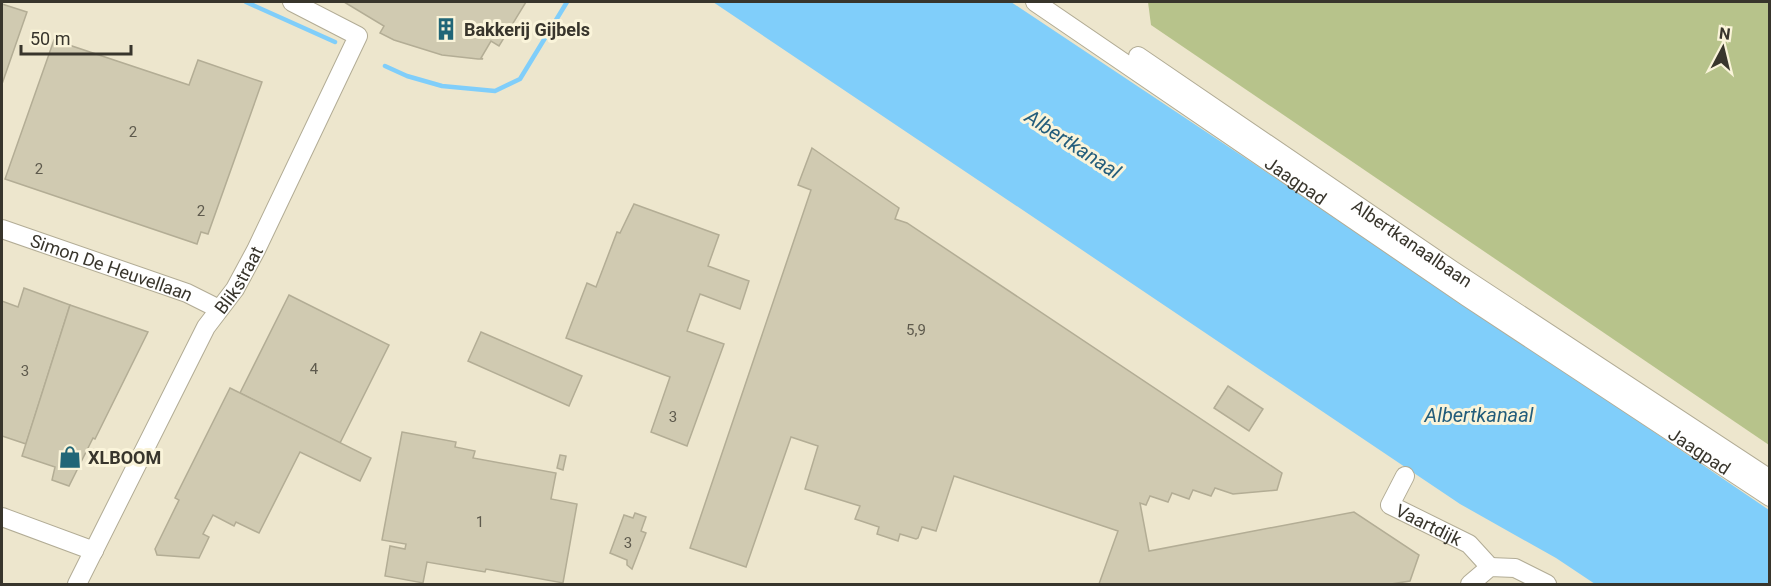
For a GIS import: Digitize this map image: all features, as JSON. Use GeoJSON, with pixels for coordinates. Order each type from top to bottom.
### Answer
{"type":"FeatureCollection","features":[{"type":"Feature","properties":{"kind":"street","name":"Blikstraat"},"geometry":{"type":"LineString","coordinates":[[76,585],[206,327],[234,289],[256,250],[358,36],[292,2]]}},
{"type":"Feature","properties":{"kind":"street","name":"Jaagpad"},"geometry":{"type":"LineString","coordinates":[[1035,2],[1467,297],[1770,497]]}},
{"type":"Feature","properties":{"kind":"street","name":"Albertkanaalbaan"},"geometry":{"type":"LineString","coordinates":[[1057,2],[1452,270],[1770,479]]}},
{"type":"Feature","properties":{"kind":"street","name":"Simon De Heuvellaan"},"geometry":{"type":"LineString","coordinates":[[2,229],[187,293],[219,309]]}},
{"type":"Feature","properties":{"kind":"street","name":"Vaartdijk"},"geometry":{"type":"LineString","coordinates":[[1405,476],[1390,505],[1469,544],[1490,567]]}},
{"type":"Feature","properties":{"kind":"street"},"geometry":{"type":"LineString","coordinates":[[2,517],[94,551]]}},
{"type":"Feature","properties":{"kind":"street"},"geometry":{"type":"LineString","coordinates":[[1470,585],[1490,567],[1515,568],[1547,585]]}},
{"type":"Feature","properties":{"kind":"green space"},"geometry":{"type":"Polygon","coordinates":[[[1148,2],[1769,2],[1769,445],[1151,25],[1148,2]]]}},
{"type":"Feature","properties":{"kind":"water","name":"Albertkanaal"},"geometry":{"type":"Polygon","coordinates":[[[713,2],[1011,2],[1516,338],[1769,510],[1769,584],[1595,584],[1556,558],[1460,504],[713,2]]]}},
{"type":"Feature","properties":{"kind":"building","name":"Bakkerij Gijbels"},"geometry":{"type":"Polygon","coordinates":[[[344,2],[526,2],[499,46],[491,41],[481,58],[483,59],[478,59],[442,55],[394,40],[380,33],[384,26],[344,2]]]}},
{"type":"Feature","properties":{"kind":"building"},"geometry":{"type":"Polygon","coordinates":[[[2,4],[27,12],[2,84],[2,4]]]}},
{"type":"Feature","properties":{"kind":"building"},"geometry":{"type":"Polygon","coordinates":[[[54,40],[189,85],[198,60],[262,82],[208,234],[201,232],[197,244],[5,179],[54,40]]]}},
{"type":"Feature","properties":{"kind":"building"},"geometry":{"type":"Polygon","coordinates":[[[812,148],[899,208],[895,219],[907,223],[1282,473],[1277,490],[1233,494],[1215,488],[1211,496],[1193,490],[1189,499],[1172,493],[1168,502],[1150,496],[1146,505],[1140,503],[1149,551],[1354,512],[1419,555],[1410,581],[1391,584],[1099,584],[1118,531],[954,476],[936,531],[922,527],[918,538],[900,534],[898,541],[877,534],[879,527],[855,519],[860,506],[805,489],[818,446],[791,437],[746,567],[690,548],[811,190],[798,185],[812,148]]]}},
{"type":"Feature","properties":{"kind":"building"},"geometry":{"type":"Polygon","coordinates":[[[634,204],[719,235],[708,266],[749,281],[740,309],[700,294],[687,331],[724,344],[687,446],[651,432],[670,377],[566,338],[587,283],[596,287],[617,232],[620,233],[634,204]]]}},
{"type":"Feature","properties":{"kind":"building"},"geometry":{"type":"Polygon","coordinates":[[[24,288],[70,305],[26,444],[2,436],[2,301],[18,307],[24,288]]]}},
{"type":"Feature","properties":{"kind":"building"},"geometry":{"type":"Polygon","coordinates":[[[289,295],[389,345],[340,443],[240,393],[289,295]]]}},
{"type":"Feature","properties":{"kind":"building"},"geometry":{"type":"Polygon","coordinates":[[[70,305],[148,332],[69,486],[52,480],[55,467],[22,456],[70,305]]]}},
{"type":"Feature","properties":{"kind":"building"},"geometry":{"type":"Polygon","coordinates":[[[481,332],[582,376],[569,406],[468,361],[481,332]]]}},
{"type":"Feature","properties":{"kind":"building"},"geometry":{"type":"Polygon","coordinates":[[[1228,386],[1263,409],[1249,431],[1214,408],[1228,386]]]}},
{"type":"Feature","properties":{"kind":"building"},"geometry":{"type":"Polygon","coordinates":[[[230,388],[371,458],[360,481],[300,452],[259,533],[236,522],[234,526],[213,515],[203,534],[209,537],[199,558],[157,555],[155,549],[179,500],[175,498],[230,388]]]}},
{"type":"Feature","properties":{"kind":"building"},"geometry":{"type":"Polygon","coordinates":[[[402,432],[456,442],[455,447],[475,451],[473,458],[556,473],[551,499],[577,504],[563,583],[486,569],[485,572],[427,562],[423,583],[385,576],[390,546],[405,549],[406,544],[382,540],[402,432]]]}},
{"type":"Feature","properties":{"kind":"building"},"geometry":{"type":"Polygon","coordinates":[[[560,455],[566,456],[563,470],[557,468],[560,455]]]}},
{"type":"Feature","properties":{"kind":"building"},"geometry":{"type":"Polygon","coordinates":[[[635,513],[646,517],[641,531],[646,533],[632,569],[627,565],[627,560],[610,553],[624,515],[633,518],[635,513]]]}},
{"type":"Feature","properties":{"kind":"waterway"},"geometry":{"type":"LineString","coordinates":[[246,2],[335,42]]}},
{"type":"Feature","properties":{"kind":"waterway"},"geometry":{"type":"LineString","coordinates":[[385,66],[407,76],[442,86],[495,91],[520,79],[567,2]]}},
{"type":"Feature","properties":{"kind":"place","name":"Bakkerij Gijbels"},"geometry":{"type":"Point","coordinates":[446,29]}},
{"type":"Feature","properties":{"kind":"place","name":"XLBOOM"},"geometry":{"type":"Point","coordinates":[70,457]}}]}
